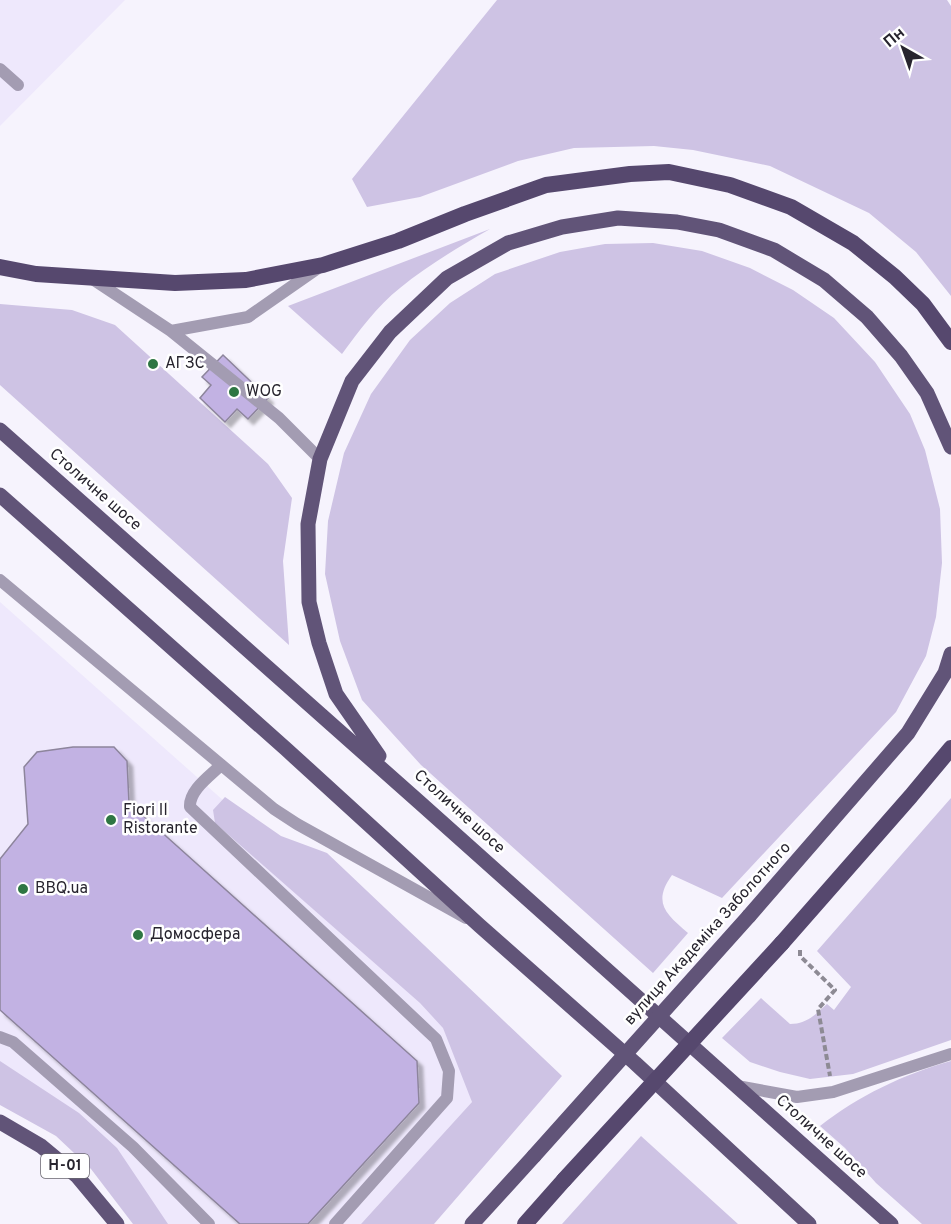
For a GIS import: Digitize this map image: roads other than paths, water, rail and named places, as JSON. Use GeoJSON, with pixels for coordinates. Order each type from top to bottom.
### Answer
{"type":"FeatureCollection","features":[{"type":"Feature","properties":{"kind":"highway"},"geometry":{"type":"LineString","coordinates":[[0,267],[36,274],[175,283],[246,280],[323,265],[398,241],[546,185],[630,174],[669,172],[730,186],[791,207],[853,243],[895,277],[923,304],[951,342]]}},
{"type":"Feature","properties":{"kind":"highway"},"geometry":{"type":"LineString","coordinates":[[525,1224],[782,943],[951,748]]}},
{"type":"Feature","properties":{"kind":"main road"},"geometry":{"type":"LineString","coordinates":[[392,776],[336,694],[319,643],[309,602],[308,524],[320,459],[352,381],[390,332],[447,278],[508,243],[562,227],[618,218],[677,222],[719,230],[774,250],[824,280],[867,317],[901,356],[927,393],[951,447]]}},
{"type":"Feature","properties":{"kind":"main road","name":"Столичне шосе"},"geometry":{"type":"LineString","coordinates":[[0,430],[392,776],[692,1048],[891,1224]]}},
{"type":"Feature","properties":{"kind":"main road"},"geometry":{"type":"LineString","coordinates":[[0,495],[635,1063],[809,1224]]}},
{"type":"Feature","properties":{"kind":"main road","name":"вулиця Академіка Заболотного"},"geometry":{"type":"LineString","coordinates":[[472,1224],[749,916],[908,733],[945,673],[951,654]]}},
{"type":"Feature","properties":{"kind":"main road","name":"Н-01"},"geometry":{"type":"LineString","coordinates":[[0,1122],[41,1146],[77,1176],[117,1224]]}},
{"type":"Feature","properties":{"kind":"lane"},"geometry":{"type":"LineString","coordinates":[[2,75],[18,85]]}},
{"type":"Feature","properties":{"kind":"lane"},"geometry":{"type":"LineString","coordinates":[[171,331],[248,316],[323,265]]}},
{"type":"Feature","properties":{"kind":"lane"},"geometry":{"type":"LineString","coordinates":[[90,278],[171,331],[279,418],[320,459]]}},
{"type":"Feature","properties":{"kind":"lane"},"geometry":{"type":"LineString","coordinates":[[0,580],[274,809],[480,926]]}},
{"type":"Feature","properties":{"kind":"lane"},"geometry":{"type":"LineString","coordinates":[[220,765],[193,793],[190,807],[436,1039],[449,1071],[447,1098],[335,1224]]}},
{"type":"Feature","properties":{"kind":"lane"},"geometry":{"type":"LineString","coordinates":[[0,1037],[13,1042],[133,1147],[209,1224]]}},
{"type":"Feature","properties":{"kind":"lane"},"geometry":{"type":"LineString","coordinates":[[737,1086],[797,1097],[833,1092],[951,1054]]}},
{"type":"Feature","properties":{"kind":"place","name":"АГЗС"},"geometry":{"type":"Point","coordinates":[153,364]}},
{"type":"Feature","properties":{"kind":"place","name":"WOG"},"geometry":{"type":"Point","coordinates":[234,392]}},
{"type":"Feature","properties":{"kind":"place","name":"Fiori Il Ristorante"},"geometry":{"type":"Point","coordinates":[111,820]}},
{"type":"Feature","properties":{"kind":"place","name":"BBQ.ua"},"geometry":{"type":"Point","coordinates":[23,889]}},
{"type":"Feature","properties":{"kind":"place","name":"Домосфера"},"geometry":{"type":"Point","coordinates":[138,935]}}]}
